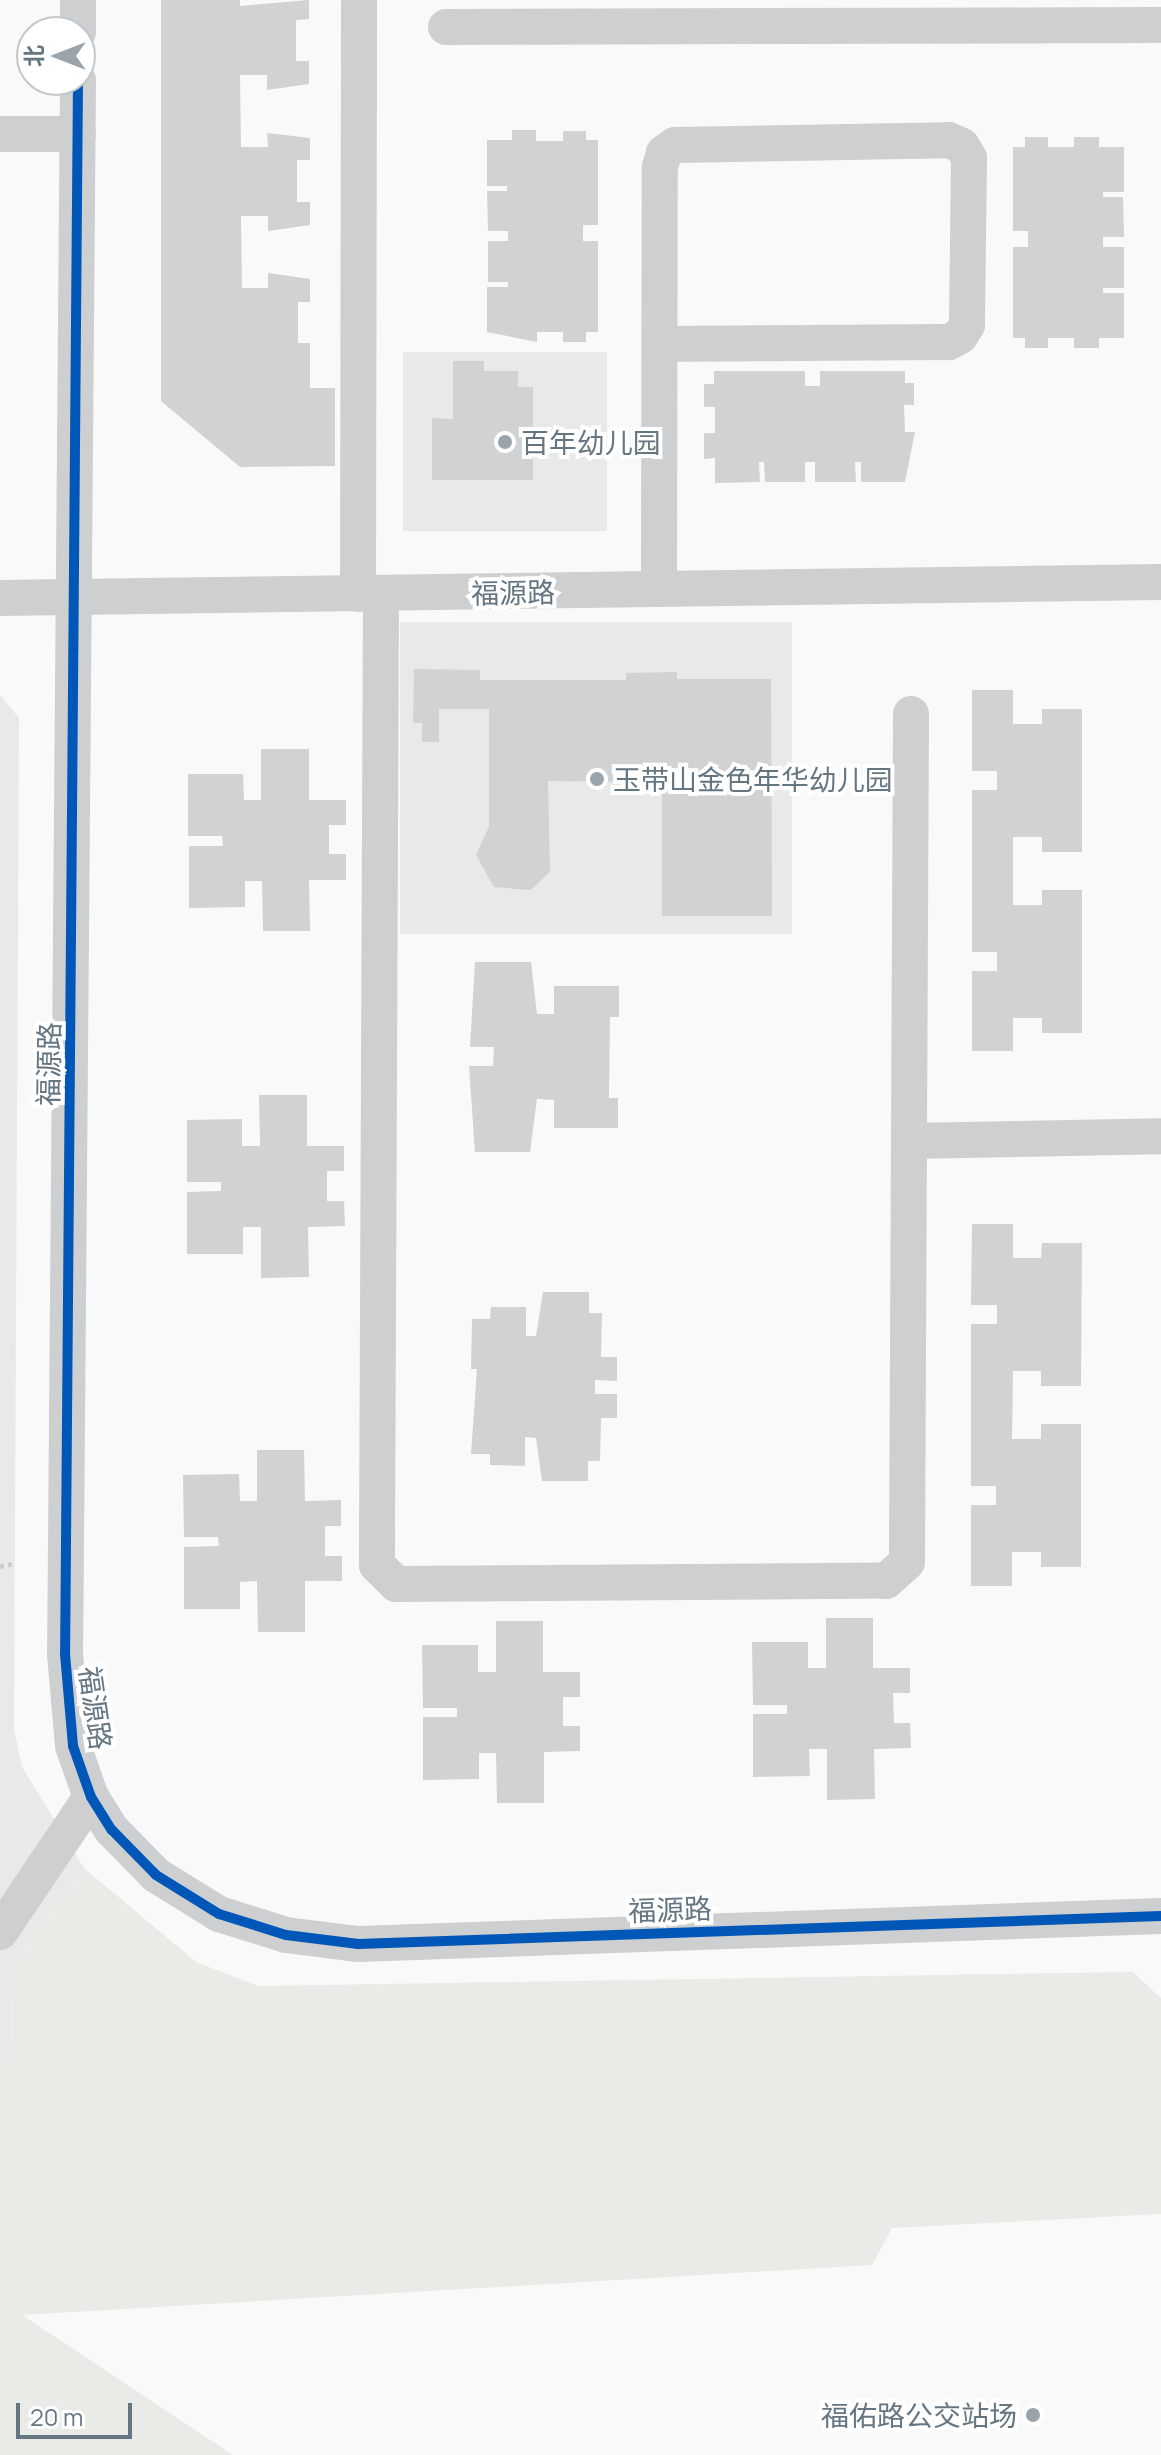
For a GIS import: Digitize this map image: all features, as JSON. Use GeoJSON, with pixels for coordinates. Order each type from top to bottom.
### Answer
{"type":"FeatureCollection","features":[{"type":"Feature","properties":{"kind":"street"},"geometry":{"type":"LineString","coordinates":[[359,0],[370,594],[377,1565],[396,1584],[886,1581],[907,1562],[911,714]]}},
{"type":"Feature","properties":{"kind":"street"},"geometry":{"type":"LineString","coordinates":[[446,27],[1161,25]]}},
{"type":"Feature","properties":{"kind":"street"},"geometry":{"type":"LineString","coordinates":[[0,598],[78,598],[78,96]]}},
{"type":"Feature","properties":{"kind":"street"},"geometry":{"type":"LineString","coordinates":[[0,134],[78,134]]}},
{"type":"Feature","properties":{"kind":"street"},"geometry":{"type":"LineString","coordinates":[[659,589],[660,167],[675,145],[949,140],[962,146],[969,158],[967,325],[960,336],[949,342],[660,344]]}},
{"type":"Feature","properties":{"kind":"street","name":"福源路"},"geometry":{"type":"LineString","coordinates":[[1161,582],[78,598],[65,1654],[73,1746],[91,1797],[112,1830],[156,1875],[219,1914],[286,1935],[358,1944],[1161,1916]]}},
{"type":"Feature","properties":{"kind":"street"},"geometry":{"type":"LineString","coordinates":[[1117,583],[1161,607]]}},
{"type":"Feature","properties":{"kind":"street"},"geometry":{"type":"LineString","coordinates":[[909,1141],[1161,1136]]}},
{"type":"Feature","properties":{"kind":"street"},"geometry":{"type":"LineString","coordinates":[[0,1932],[91,1797]]}},
{"type":"Feature","properties":{"kind":"path"},"geometry":{"type":"LineString","coordinates":[[0,1566],[15,1563]]}},
{"type":"Feature","properties":{"kind":"shaded area","name":"百年幼儿园"},"geometry":{"type":"Polygon","coordinates":[[[403,352],[607,352],[607,531],[403,531],[403,352]]]}},
{"type":"Feature","properties":{"kind":"shaded area","name":"玉带山金色年华幼儿园"},"geometry":{"type":"Polygon","coordinates":[[[400,622],[792,622],[792,934],[400,934],[400,622]]]}},
{"type":"Feature","properties":{"kind":"shaded area"},"geometry":{"type":"Polygon","coordinates":[[[0,695],[19,718],[14,1729],[22,1767],[84,1868],[11,1965],[10,2068],[0,2068],[0,695]]]}},
{"type":"Feature","properties":{"kind":"shaded area"},"geometry":{"type":"Polygon","coordinates":[[[84,1868],[196,1962],[258,1986],[1133,1972],[1161,1998],[1161,2214],[892,2228],[872,2265],[22,2315],[233,2455],[0,2455],[0,2068],[10,2067],[11,1965],[84,1868]]]}},
{"type":"Feature","properties":{"kind":"building"},"geometry":{"type":"Polygon","coordinates":[[[161,0],[240,0],[240,6],[309,0],[309,19],[296,20],[296,61],[309,61],[309,84],[267,90],[267,75],[240,75],[241,147],[268,147],[267,133],[310,138],[310,160],[297,160],[297,202],[310,202],[310,225],[268,231],[268,216],[241,216],[242,288],[268,288],[268,273],[310,279],[310,302],[298,302],[298,343],[310,343],[310,388],[335,388],[335,466],[240,467],[161,401],[161,0]]]}},
{"type":"Feature","properties":{"kind":"building"},"geometry":{"type":"Polygon","coordinates":[[[512,130],[536,130],[536,141],[563,141],[563,131],[586,131],[586,140],[598,140],[598,225],[583,225],[583,241],[598,241],[598,332],[586,332],[586,342],[563,342],[563,332],[537,332],[537,342],[487,332],[487,287],[508,287],[508,282],[488,282],[488,241],[508,241],[508,231],[488,231],[487,191],[507,191],[507,186],[487,186],[487,140],[512,140],[512,130]]]}},
{"type":"Feature","properties":{"kind":"building"},"geometry":{"type":"Polygon","coordinates":[[[1025,137],[1048,137],[1048,147],[1074,147],[1074,137],[1099,137],[1099,147],[1124,147],[1124,192],[1103,192],[1103,197],[1123,197],[1124,237],[1103,237],[1103,247],[1124,247],[1124,288],[1103,288],[1103,293],[1124,293],[1124,338],[1099,338],[1099,348],[1074,348],[1074,338],[1048,338],[1048,348],[1025,348],[1025,338],[1013,338],[1013,247],[1028,247],[1028,231],[1013,231],[1013,147],[1025,147],[1025,137]]]}},
{"type":"Feature","properties":{"kind":"building"},"geometry":{"type":"Polygon","coordinates":[[[453,361],[484,361],[484,371],[518,371],[518,387],[533,387],[533,480],[432,480],[432,418],[453,419],[453,361]]]}},
{"type":"Feature","properties":{"kind":"building"},"geometry":{"type":"Polygon","coordinates":[[[714,371],[805,371],[805,386],[820,386],[820,371],[905,371],[905,383],[914,383],[914,405],[904,405],[905,432],[915,432],[905,482],[861,482],[861,462],[855,462],[856,482],[815,482],[815,462],[805,462],[805,482],[765,482],[764,462],[759,462],[760,482],[715,483],[715,458],[704,459],[704,433],[715,433],[715,407],[704,407],[704,384],[714,384],[714,371]]]}},
{"type":"Feature","properties":{"kind":"building"},"geometry":{"type":"Polygon","coordinates":[[[414,669],[480,670],[480,680],[626,680],[626,673],[677,672],[677,679],[771,679],[772,916],[662,916],[662,782],[548,781],[550,872],[531,890],[494,887],[476,855],[489,826],[489,709],[439,709],[439,742],[422,742],[422,723],[413,723],[414,669]]]}},
{"type":"Feature","properties":{"kind":"building"},"geometry":{"type":"Polygon","coordinates":[[[972,690],[1013,690],[1013,724],[1042,724],[1042,709],[1082,709],[1082,852],[1042,852],[1042,837],[1013,837],[1013,905],[1042,905],[1042,890],[1082,890],[1082,1033],[1042,1033],[1042,1018],[1013,1018],[1013,1051],[972,1051],[972,971],[997,971],[997,952],[972,952],[972,790],[997,790],[997,771],[972,771],[972,690]]]}},
{"type":"Feature","properties":{"kind":"building"},"geometry":{"type":"Polygon","coordinates":[[[261,749],[309,749],[309,800],[346,800],[346,825],[329,825],[329,854],[346,854],[346,880],[309,880],[310,931],[263,931],[262,881],[245,881],[245,907],[189,908],[189,846],[223,846],[222,836],[188,836],[188,774],[243,774],[244,800],[261,800],[261,749]]]}},
{"type":"Feature","properties":{"kind":"building"},"geometry":{"type":"Polygon","coordinates":[[[475,962],[531,962],[537,1014],[554,1014],[554,986],[619,986],[619,1017],[610,1017],[609,1098],[618,1098],[618,1128],[554,1128],[554,1100],[537,1099],[530,1152],[475,1152],[469,1066],[493,1066],[494,1047],[470,1047],[475,962]]]}},
{"type":"Feature","properties":{"kind":"building"},"geometry":{"type":"Polygon","coordinates":[[[259,1095],[307,1095],[307,1146],[344,1146],[344,1171],[327,1171],[327,1201],[344,1201],[345,1226],[308,1227],[309,1277],[261,1278],[261,1227],[243,1227],[243,1254],[187,1254],[187,1192],[221,1191],[221,1182],[187,1182],[187,1120],[242,1119],[242,1146],[260,1146],[259,1095]]]}},
{"type":"Feature","properties":{"kind":"building"},"geometry":{"type":"Polygon","coordinates":[[[972,1224],[1013,1224],[1013,1258],[1041,1258],[1042,1243],[1082,1243],[1081,1386],[1041,1386],[1041,1371],[1013,1371],[1012,1439],[1041,1439],[1041,1424],[1081,1424],[1081,1567],[1041,1567],[1041,1552],[1012,1552],[1012,1586],[971,1586],[971,1505],[996,1505],[996,1486],[971,1486],[971,1324],[997,1324],[997,1305],[971,1305],[972,1224]]]}},
{"type":"Feature","properties":{"kind":"building"},"geometry":{"type":"Polygon","coordinates":[[[543,1292],[589,1292],[589,1313],[602,1313],[601,1357],[617,1357],[617,1381],[595,1380],[595,1394],[617,1394],[617,1418],[601,1418],[600,1461],[588,1461],[588,1481],[542,1481],[536,1438],[525,1437],[525,1466],[490,1465],[490,1454],[471,1454],[477,1369],[471,1369],[472,1319],[490,1319],[491,1307],[526,1307],[526,1336],[536,1336],[543,1292]]]}},
{"type":"Feature","properties":{"kind":"building"},"geometry":{"type":"Polygon","coordinates":[[[257,1450],[304,1450],[305,1501],[341,1500],[341,1526],[325,1526],[325,1556],[342,1556],[342,1581],[305,1581],[305,1632],[258,1632],[257,1581],[240,1582],[240,1609],[184,1609],[184,1547],[219,1546],[218,1537],[184,1537],[183,1475],[239,1474],[240,1501],[257,1501],[257,1450]]]}},
{"type":"Feature","properties":{"kind":"building"},"geometry":{"type":"Polygon","coordinates":[[[826,1618],[873,1618],[873,1668],[910,1668],[910,1693],[893,1693],[894,1723],[910,1723],[911,1748],[874,1749],[875,1799],[827,1800],[827,1749],[809,1749],[810,1776],[753,1777],[753,1714],[787,1714],[787,1705],[753,1705],[752,1642],[808,1642],[808,1668],[826,1668],[826,1618]]]}},
{"type":"Feature","properties":{"kind":"building"},"geometry":{"type":"Polygon","coordinates":[[[496,1621],[543,1621],[543,1672],[580,1672],[580,1697],[563,1697],[563,1726],[580,1726],[580,1751],[544,1752],[544,1803],[497,1803],[496,1753],[479,1753],[479,1779],[423,1780],[423,1717],[457,1717],[457,1708],[423,1708],[422,1645],[478,1645],[478,1672],[496,1672],[496,1621]]]}},
{"type":"Feature","properties":{"kind":"cycle path"},"geometry":{"type":"LineString","coordinates":[[78,96],[65,1654],[73,1746],[91,1797],[112,1830],[156,1875],[219,1914],[286,1935],[358,1944],[1161,1916]]}},
{"type":"Feature","properties":{"kind":"place","name":"百年幼儿园"},"geometry":{"type":"Point","coordinates":[505,442]}},
{"type":"Feature","properties":{"kind":"place","name":"玉带山金色年华幼儿园"},"geometry":{"type":"Point","coordinates":[597,779]}},
{"type":"Feature","properties":{"kind":"place","name":"福佑路公交站场"},"geometry":{"type":"Point","coordinates":[1033,2415]}}]}
